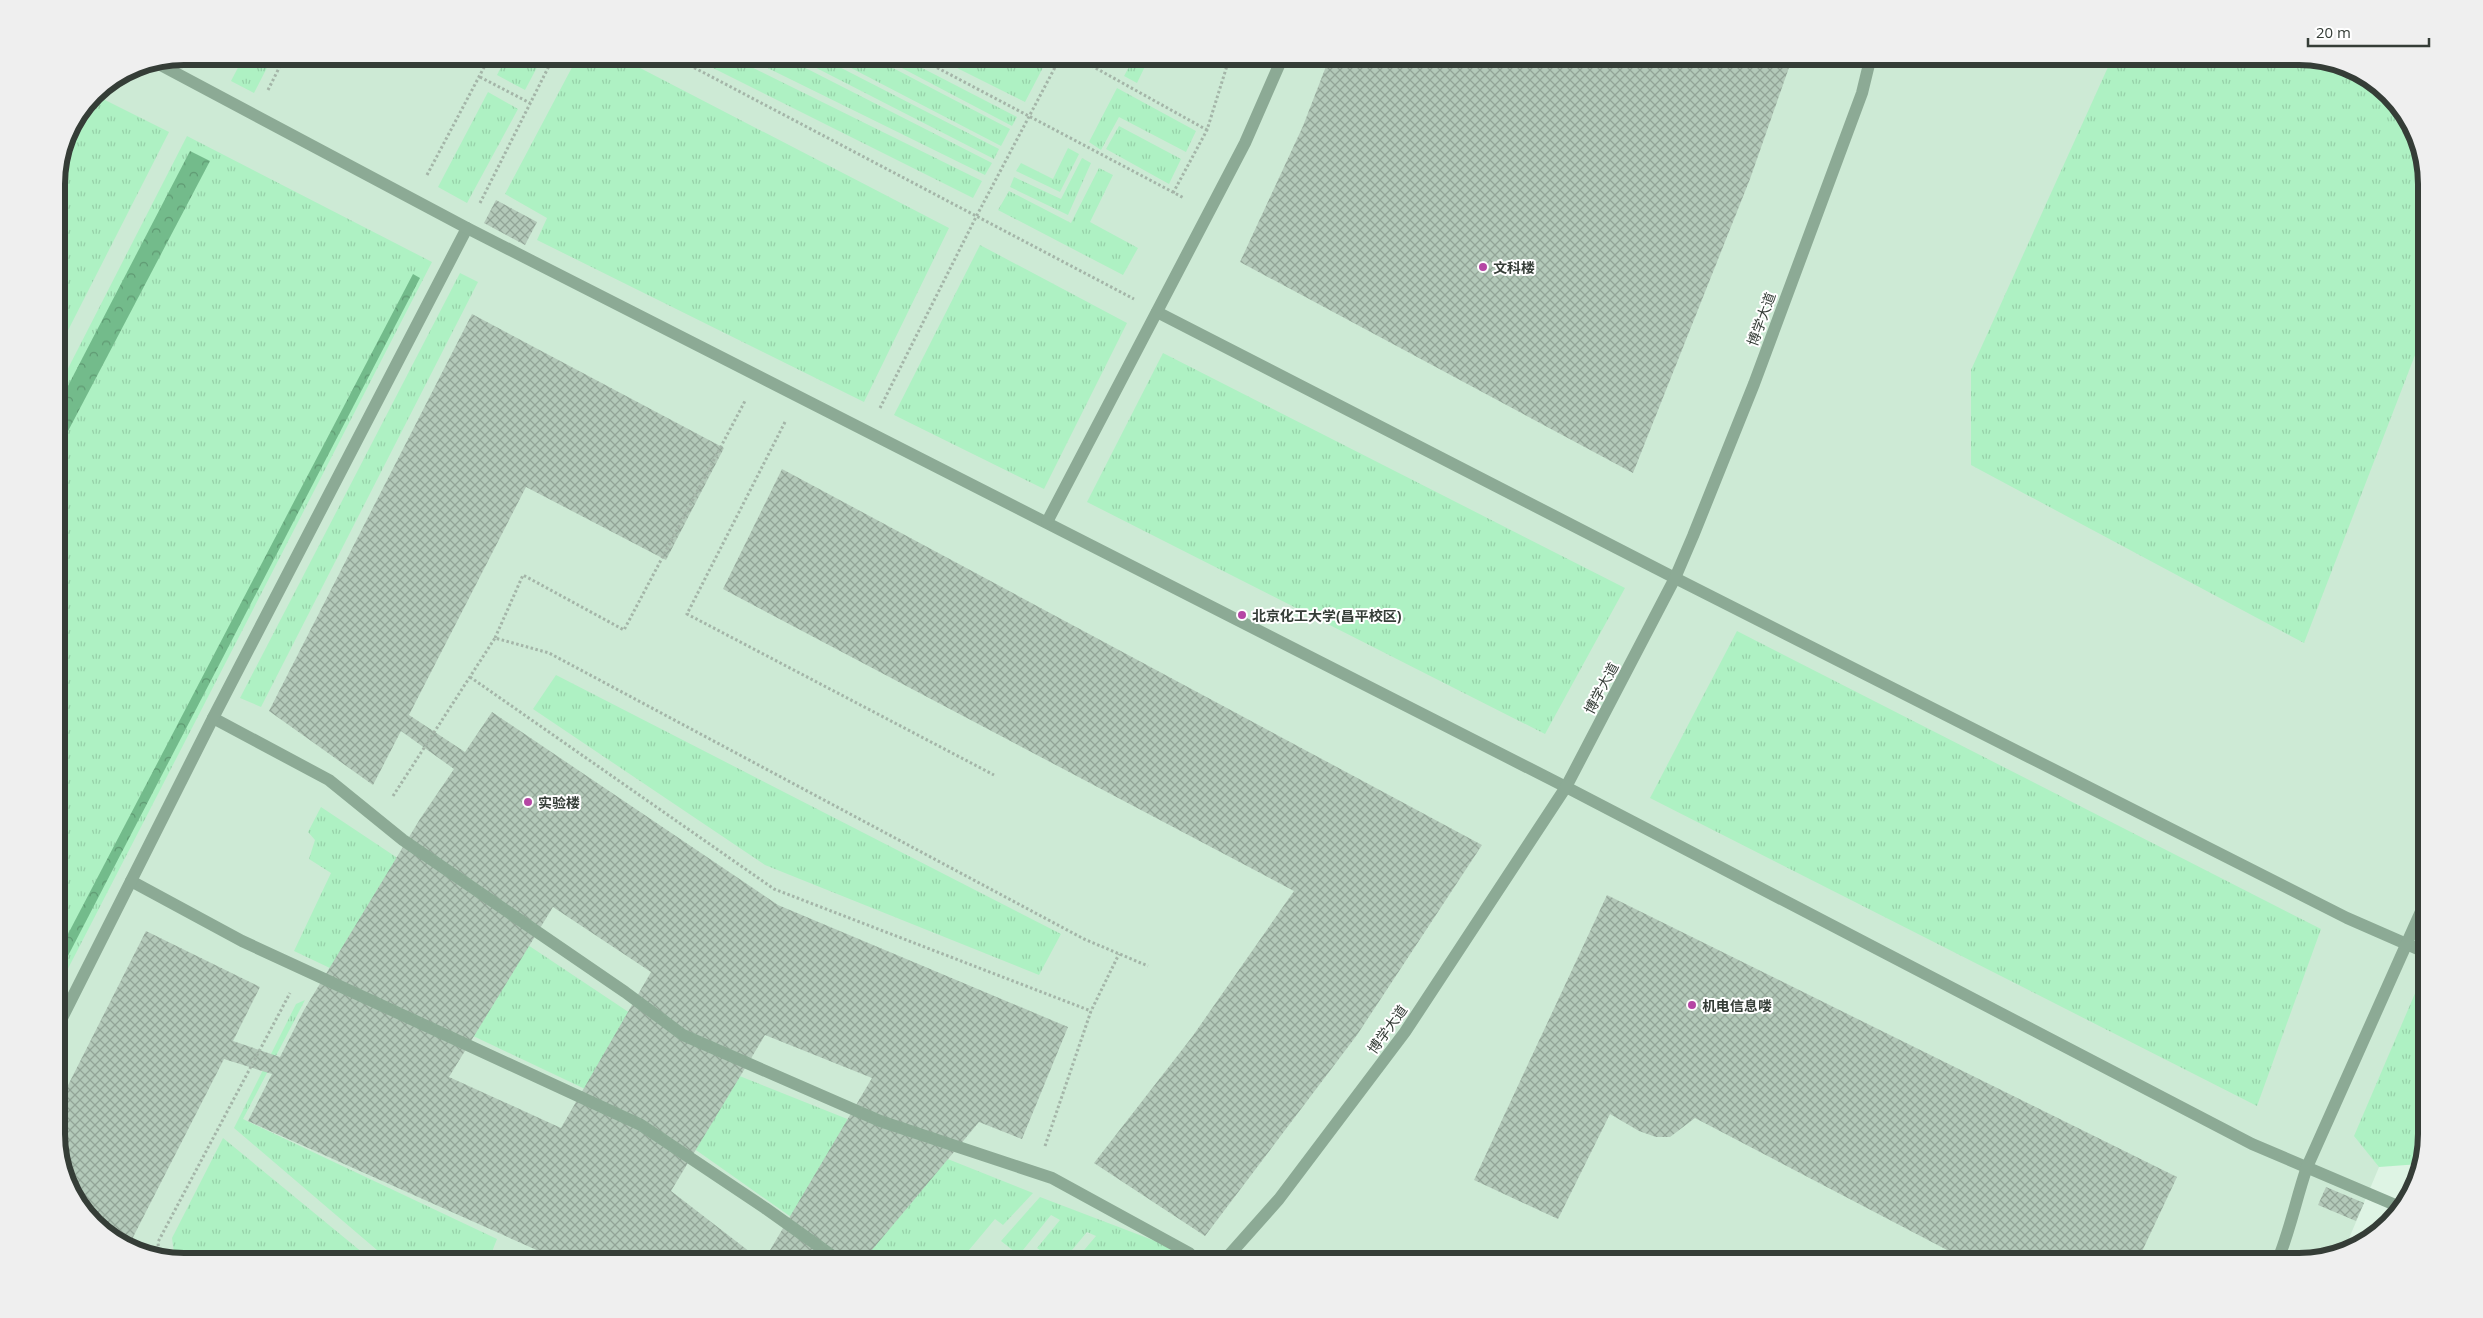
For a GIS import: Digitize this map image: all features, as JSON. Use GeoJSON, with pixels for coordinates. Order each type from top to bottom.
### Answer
{"type":"FeatureCollection","features":[{"type":"Feature","properties":{"kind":"street"},"geometry":{"type":"LineString","coordinates":[[1047,522],[1210,212],[1265,101],[1279,65]]}},
{"type":"Feature","properties":{"kind":"street","name":"博学大道"},"geometry":{"type":"LineString","coordinates":[[1231,1253],[1279,1199],[1405,1032],[1566,786],[1675,578],[1754,384],[1862,93],[1869,65]]}},
{"type":"Feature","properties":{"kind":"street"},"geometry":{"type":"LineString","coordinates":[[164,67],[467,228],[1566,786],[2252,1144],[2395,1204]]}},
{"type":"Feature","properties":{"kind":"street"},"geometry":{"type":"LineString","coordinates":[[65,1010],[213,718],[467,228]]}},
{"type":"Feature","properties":{"kind":"street"},"geometry":{"type":"LineString","coordinates":[[1157,312],[1675,578],[2338,913],[2418,949]]}},
{"type":"Feature","properties":{"kind":"street"},"geometry":{"type":"LineString","coordinates":[[213,718],[329,780],[403,840],[625,992],[683,1035],[880,1121],[1052,1178],[1186,1253]]}},
{"type":"Feature","properties":{"kind":"street"},"geometry":{"type":"LineString","coordinates":[[131,881],[242,941],[641,1125],[828,1253]]}},
{"type":"Feature","properties":{"kind":"street"},"geometry":{"type":"LineString","coordinates":[[2281,1253],[2288,1236],[2299,1190],[2308,1167],[2418,917]]}},
{"type":"Feature","properties":{"kind":"path"},"geometry":{"type":"LineString","coordinates":[[255,115],[280,65]]}},
{"type":"Feature","properties":{"kind":"path"},"geometry":{"type":"LineString","coordinates":[[414,199],[486,65]]}},
{"type":"Feature","properties":{"kind":"path"},"geometry":{"type":"LineString","coordinates":[[467,228],[549,65]]}},
{"type":"Feature","properties":{"kind":"path"},"geometry":{"type":"LineString","coordinates":[[689,65],[1157,312]]}},
{"type":"Feature","properties":{"kind":"path"},"geometry":{"type":"LineString","coordinates":[[932,65],[1210,212]]}},
{"type":"Feature","properties":{"kind":"path"},"geometry":{"type":"LineString","coordinates":[[868,431],[976,217],[1056,65]]}},
{"type":"Feature","properties":{"kind":"path"},"geometry":{"type":"LineString","coordinates":[[1090,65],[1208,130]]}},
{"type":"Feature","properties":{"kind":"path"},"geometry":{"type":"LineString","coordinates":[[1173,193],[1208,130],[1227,65]]}},
{"type":"Feature","properties":{"kind":"path"},"geometry":{"type":"LineString","coordinates":[[480,76],[530,103]]}},
{"type":"Feature","properties":{"kind":"path"},"geometry":{"type":"LineString","coordinates":[[378,820],[495,638],[523,575],[624,630],[748,396]]}},
{"type":"Feature","properties":{"kind":"path"},"geometry":{"type":"LineString","coordinates":[[788,417],[687,614],[994,775]]}},
{"type":"Feature","properties":{"kind":"path"},"geometry":{"type":"LineString","coordinates":[[495,638],[549,654],[1084,939],[1148,966]]}},
{"type":"Feature","properties":{"kind":"path"},"geometry":{"type":"LineString","coordinates":[[470,677],[774,889],[1090,1011]]}},
{"type":"Feature","properties":{"kind":"path"},"geometry":{"type":"LineString","coordinates":[[1036,1172],[1090,1011],[1119,954]]}},
{"type":"Feature","properties":{"kind":"path"},"geometry":{"type":"LineString","coordinates":[[159,1250],[158,1242],[303,968]]}},
{"type":"Feature","properties":{"kind":"shaded area","name":"北京化工大学(昌平校区)"},"geometry":{"type":"Polygon","coordinates":[[[176,65],[2307,65],[2337,71],[2365,85],[2389,105],[2406,131],[2416,161],[2418,176],[2418,1074],[2347,1243],[2315,1252],[184,1253],[168,1252],[146,1247],[118,1233],[94,1213],[77,1187],[67,1157],[65,1142],[65,176],[67,161],[74,138],[94,105],[105,94],[138,74],[161,67],[176,65]]]}},
{"type":"Feature","properties":{"kind":"green space"},"geometry":{"type":"Polygon","coordinates":[[[239,65],[268,65],[254,93],[231,81],[239,65]]]}},
{"type":"Feature","properties":{"kind":"green space"},"geometry":{"type":"Polygon","coordinates":[[[502,65],[538,65],[525,90],[497,75],[502,65]]]}},
{"type":"Feature","properties":{"kind":"green space"},"geometry":{"type":"Polygon","coordinates":[[[573,65],[634,65],[949,228],[864,402],[537,240],[547,218],[505,194],[573,65]]]}},
{"type":"Feature","properties":{"kind":"green space"},"geometry":{"type":"Polygon","coordinates":[[[711,65],[747,65],[982,181],[973,198],[711,67],[711,65]]]}},
{"type":"Feature","properties":{"kind":"green space"},"geometry":{"type":"Polygon","coordinates":[[[761,65],[800,65],[992,163],[985,175],[761,65]]]}},
{"type":"Feature","properties":{"kind":"green space"},"geometry":{"type":"Polygon","coordinates":[[[811,65],[836,65],[999,149],[994,159],[811,65]]]}},
{"type":"Feature","properties":{"kind":"green space"},"geometry":{"type":"Polygon","coordinates":[[[845,65],[887,65],[1010,129],[1001,146],[845,65]]]}},
{"type":"Feature","properties":{"kind":"green space"},"geometry":{"type":"Polygon","coordinates":[[[896,65],[916,65],[1017,117],[1012,126],[896,65]]]}},
{"type":"Feature","properties":{"kind":"green space"},"geometry":{"type":"Polygon","coordinates":[[[951,65],[1044,65],[1025,102],[951,65]]]}},
{"type":"Feature","properties":{"kind":"green space"},"geometry":{"type":"Polygon","coordinates":[[[1130,65],[1146,65],[1137,83],[1124,76],[1130,65]]]}},
{"type":"Feature","properties":{"kind":"green space"},"geometry":{"type":"Polygon","coordinates":[[[2109,65],[2307,65],[2322,67],[2352,77],[2378,94],[2389,105],[2406,131],[2416,161],[2418,176],[2418,347],[2304,643],[1971,465],[1971,370],[2109,65]]]}},
{"type":"Feature","properties":{"kind":"green space"},"geometry":{"type":"Polygon","coordinates":[[[1117,88],[1196,131],[1186,152],[1119,117],[1101,150],[1089,142],[1117,88]]]}},
{"type":"Feature","properties":{"kind":"green space"},"geometry":{"type":"Polygon","coordinates":[[[488,92],[518,109],[467,203],[438,187],[488,92]]]}},
{"type":"Feature","properties":{"kind":"green space"},"geometry":{"type":"Polygon","coordinates":[[[101,98],[169,132],[65,336],[65,176],[71,146],[81,124],[94,105],[101,98]]]}},
{"type":"Feature","properties":{"kind":"green space"},"geometry":{"type":"Polygon","coordinates":[[[1119,126],[1181,159],[1169,184],[1106,149],[1119,126]]]}},
{"type":"Feature","properties":{"kind":"green space"},"geometry":{"type":"Polygon","coordinates":[[[187,136],[432,262],[65,974],[65,374],[187,136]]]}},
{"type":"Feature","properties":{"kind":"green space"},"geometry":{"type":"Polygon","coordinates":[[[1068,148],[1079,154],[1060,192],[1016,171],[1021,163],[1053,179],[1068,148]]]}},
{"type":"Feature","properties":{"kind":"green space"},"geometry":{"type":"Polygon","coordinates":[[[190,151],[210,161],[65,437],[65,392],[190,151]]]}},
{"type":"Feature","properties":{"kind":"green space"},"geometry":{"type":"Polygon","coordinates":[[[1082,158],[1091,163],[1068,215],[1010,187],[1014,177],[1061,199],[1082,158]]]}},
{"type":"Feature","properties":{"kind":"green space"},"geometry":{"type":"Polygon","coordinates":[[[1099,168],[1113,175],[1090,222],[1138,248],[1123,275],[998,210],[1009,191],[1071,223],[1099,168]]]}},
{"type":"Feature","properties":{"kind":"green space"},"geometry":{"type":"Polygon","coordinates":[[[980,245],[1127,323],[1044,489],[894,415],[980,245]]]}},
{"type":"Feature","properties":{"kind":"green space"},"geometry":{"type":"Polygon","coordinates":[[[460,273],[478,282],[261,707],[240,698],[460,273]]]}},
{"type":"Feature","properties":{"kind":"green space"},"geometry":{"type":"Polygon","coordinates":[[[413,274],[420,278],[65,962],[65,940],[413,274]]]}},
{"type":"Feature","properties":{"kind":"green space"},"geometry":{"type":"Polygon","coordinates":[[[1163,353],[1625,588],[1545,734],[1087,502],[1163,353]]]}},
{"type":"Feature","properties":{"kind":"green space"},"geometry":{"type":"Polygon","coordinates":[[[1737,631],[2321,929],[2257,1106],[1650,798],[1737,631]]]}},
{"type":"Feature","properties":{"kind":"green space"},"geometry":{"type":"Polygon","coordinates":[[[556,675],[1061,934],[1039,975],[765,865],[533,709],[556,675]]]}},
{"type":"Feature","properties":{"kind":"green space"},"geometry":{"type":"Polygon","coordinates":[[[321,807],[702,1061],[1033,1193],[1003,1225],[995,1219],[967,1253],[842,1253],[659,1124],[294,951],[331,873],[309,859],[315,840],[308,832],[321,807]]]}},
{"type":"Feature","properties":{"kind":"green space"},"geometry":{"type":"Polygon","coordinates":[[[2418,986],[2418,1142],[2414,1164],[2379,1167],[2354,1136],[2418,986]]]}},
{"type":"Feature","properties":{"kind":"green space"},"geometry":{"type":"Polygon","coordinates":[[[305,1000],[243,1119],[497,1239],[492,1253],[380,1253],[234,1128],[296,1004],[305,1000]]]}},
{"type":"Feature","properties":{"kind":"green space"},"geometry":{"type":"Polygon","coordinates":[[[223,1138],[363,1253],[174,1252],[172,1238],[223,1138]]]}},
{"type":"Feature","properties":{"kind":"green space"},"geometry":{"type":"Polygon","coordinates":[[[1040,1197],[1171,1247],[1174,1253],[1082,1253],[1096,1236],[1087,1232],[1070,1253],[1044,1253],[1037,1248],[1060,1220],[1051,1215],[1021,1253],[1016,1253],[1001,1241],[1040,1197]]]}},
{"type":"Feature","properties":{"kind":"building","name":"文科楼"},"geometry":{"type":"Polygon","coordinates":[[[1327,65],[1790,65],[1750,179],[1633,473],[1240,262],[1303,126],[1327,65]]]}},
{"type":"Feature","properties":{"kind":"building"},"geometry":{"type":"Polygon","coordinates":[[[496,200],[537,222],[525,245],[484,223],[496,200]]]}},
{"type":"Feature","properties":{"kind":"building","name":"实验楼"},"geometry":{"type":"Polygon","coordinates":[[[472,314],[724,448],[666,560],[526,487],[409,715],[465,752],[492,712],[778,905],[1068,1027],[1022,1139],[979,1122],[870,1253],[768,1253],[872,1078],[765,1035],[671,1191],[751,1253],[543,1253],[248,1121],[272,1074],[224,1059],[131,1241],[105,1224],[94,1213],[77,1187],[67,1157],[65,1142],[65,1091],[146,931],[260,987],[233,1041],[280,1057],[304,1010],[420,819],[454,769],[401,731],[373,785],[269,711],[472,314]],[[553,907],[449,1077],[561,1128],[651,972],[553,907]]]}},
{"type":"Feature","properties":{"kind":"building"},"geometry":{"type":"Polygon","coordinates":[[[782,469],[1482,845],[1357,1035],[1205,1236],[1094,1163],[1192,1037],[1294,891],[723,589],[782,469]]]}},
{"type":"Feature","properties":{"kind":"building","name":"机电信息喽"},"geometry":{"type":"Polygon","coordinates":[[[1607,895],[2177,1177],[2141,1253],[1953,1253],[1695,1118],[1670,1137],[1656,1137],[1639,1131],[1610,1114],[1558,1219],[1474,1180],[1607,895]]]}},
{"type":"Feature","properties":{"kind":"building"},"geometry":{"type":"Polygon","coordinates":[[[2326,1187],[2364,1203],[2356,1221],[2318,1205],[2326,1187]]]}},
{"type":"Feature","properties":{"kind":"place","name":"文科楼"},"geometry":{"type":"Point","coordinates":[1483,267]}},
{"type":"Feature","properties":{"kind":"place","name":"北京化工大学(昌平校区)"},"geometry":{"type":"Point","coordinates":[1242,615]}},
{"type":"Feature","properties":{"kind":"place","name":"实验楼"},"geometry":{"type":"Point","coordinates":[528,802]}},
{"type":"Feature","properties":{"kind":"place","name":"机电信息喽"},"geometry":{"type":"Point","coordinates":[1692,1005]}}]}
